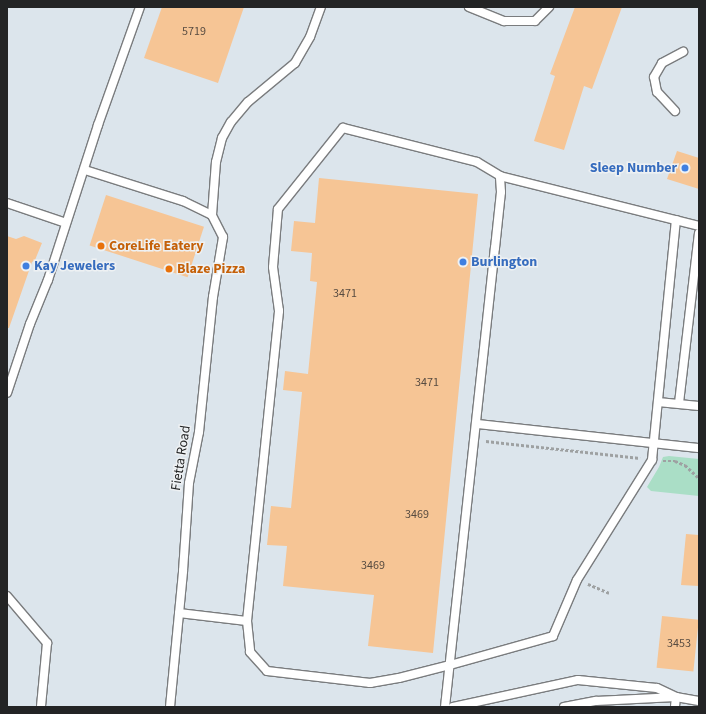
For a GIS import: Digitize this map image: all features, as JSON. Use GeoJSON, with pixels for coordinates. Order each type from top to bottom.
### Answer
{"type":"FeatureCollection","features":[{"type":"Feature","properties":{"kind":"lane"},"geometry":{"type":"LineString","coordinates":[[7,393],[30,324],[48,280],[85,170],[98,125],[140,7]]}},
{"type":"Feature","properties":{"kind":"lane"},"geometry":{"type":"LineString","coordinates":[[85,170],[183,201],[212,215],[216,162],[222,138],[231,122],[248,102],[295,63],[310,37],[320,7]]}},
{"type":"Feature","properties":{"kind":"lane"},"geometry":{"type":"LineString","coordinates":[[469,7],[504,20],[535,21],[549,7]]}},
{"type":"Feature","properties":{"kind":"lane"},"geometry":{"type":"LineString","coordinates":[[676,111],[657,92],[654,77],[662,63],[683,52]]}},
{"type":"Feature","properties":{"kind":"lane"},"geometry":{"type":"LineString","coordinates":[[676,220],[652,460],[577,580],[553,636],[450,665],[399,678],[370,683],[267,671],[250,652],[247,621],[279,311],[273,267],[278,209],[343,128],[477,162],[500,176],[676,220],[699,226]]}},
{"type":"Feature","properties":{"kind":"lane"},"geometry":{"type":"LineString","coordinates":[[445,707],[477,424],[501,192],[500,176]]}},
{"type":"Feature","properties":{"kind":"lane"},"geometry":{"type":"LineString","coordinates":[[7,203],[66,223]]}},
{"type":"Feature","properties":{"kind":"lane","name":"Fietta Road"},"geometry":{"type":"LineString","coordinates":[[170,707],[189,483],[199,432],[213,297],[223,237],[212,215]]}},
{"type":"Feature","properties":{"kind":"lane"},"geometry":{"type":"LineString","coordinates":[[679,403],[699,234]]}},
{"type":"Feature","properties":{"kind":"lane"},"geometry":{"type":"LineString","coordinates":[[658,402],[699,406]]}},
{"type":"Feature","properties":{"kind":"lane"},"geometry":{"type":"LineString","coordinates":[[477,424],[699,448]]}},
{"type":"Feature","properties":{"kind":"lane"},"geometry":{"type":"LineString","coordinates":[[7,596],[47,643],[41,707]]}},
{"type":"Feature","properties":{"kind":"lane"},"geometry":{"type":"LineString","coordinates":[[179,613],[247,621]]}},
{"type":"Feature","properties":{"kind":"lane"},"geometry":{"type":"LineString","coordinates":[[453,707],[578,680],[657,688],[676,697]]}},
{"type":"Feature","properties":{"kind":"lane"},"geometry":{"type":"LineString","coordinates":[[564,707],[596,701],[676,697],[699,701]]}},
{"type":"Feature","properties":{"kind":"lane"},"geometry":{"type":"LineString","coordinates":[[675,707],[676,697]]}},
{"type":"Feature","properties":{"kind":"path"},"geometry":{"type":"LineString","coordinates":[[475,440],[652,460],[675,461],[685,465],[699,478]]}},
{"type":"Feature","properties":{"kind":"path"},"geometry":{"type":"LineString","coordinates":[[589,585],[610,593]]}},
{"type":"Feature","properties":{"kind":"shaded area"},"geometry":{"type":"Polygon","coordinates":[[[7,7],[699,7],[699,707],[7,707],[7,7]]]}},
{"type":"Feature","properties":{"kind":"green space"},"geometry":{"type":"Polygon","coordinates":[[[669,456],[699,459],[699,496],[651,491],[647,487],[663,457],[669,456]]]}},
{"type":"Feature","properties":{"kind":"building"},"geometry":{"type":"Polygon","coordinates":[[[162,7],[244,7],[218,83],[144,58],[162,7]]]}},
{"type":"Feature","properties":{"kind":"building"},"geometry":{"type":"Polygon","coordinates":[[[575,7],[622,7],[592,89],[584,86],[564,150],[534,141],[555,76],[550,74],[575,7]]]}},
{"type":"Feature","properties":{"kind":"building","name":"Sleep Number"},"geometry":{"type":"Polygon","coordinates":[[[677,151],[699,158],[699,189],[667,179],[677,151]]]}},
{"type":"Feature","properties":{"kind":"building"},"geometry":{"type":"Polygon","coordinates":[[[319,178],[478,194],[433,653],[368,646],[374,595],[283,586],[287,546],[267,545],[271,506],[291,508],[302,392],[283,390],[285,371],[308,374],[317,282],[310,281],[312,253],[291,251],[294,221],[315,223],[319,178]]]}},
{"type":"Feature","properties":{"kind":"building"},"geometry":{"type":"Polygon","coordinates":[[[106,195],[204,227],[188,277],[90,245],[106,195]]]}},
{"type":"Feature","properties":{"kind":"building"},"geometry":{"type":"Polygon","coordinates":[[[7,236],[16,239],[24,236],[42,243],[35,260],[32,262],[9,328],[7,328],[7,236]]]}},
{"type":"Feature","properties":{"kind":"building"},"geometry":{"type":"Polygon","coordinates":[[[686,534],[699,535],[699,586],[681,585],[686,534]]]}},
{"type":"Feature","properties":{"kind":"building"},"geometry":{"type":"Polygon","coordinates":[[[662,616],[699,620],[693,672],[657,668],[662,616]]]}},
{"type":"Feature","properties":{"kind":"place","name":"Sleep Number"},"geometry":{"type":"Point","coordinates":[685,168]}},
{"type":"Feature","properties":{"kind":"place","name":"CoreLife Eatery"},"geometry":{"type":"Point","coordinates":[101,246]}},
{"type":"Feature","properties":{"kind":"place","name":"Burlington"},"geometry":{"type":"Point","coordinates":[463,262]}},
{"type":"Feature","properties":{"kind":"place","name":"Kay Jewelers"},"geometry":{"type":"Point","coordinates":[26,266]}},
{"type":"Feature","properties":{"kind":"place","name":"Blaze Pizza"},"geometry":{"type":"Point","coordinates":[169,269]}}]}
